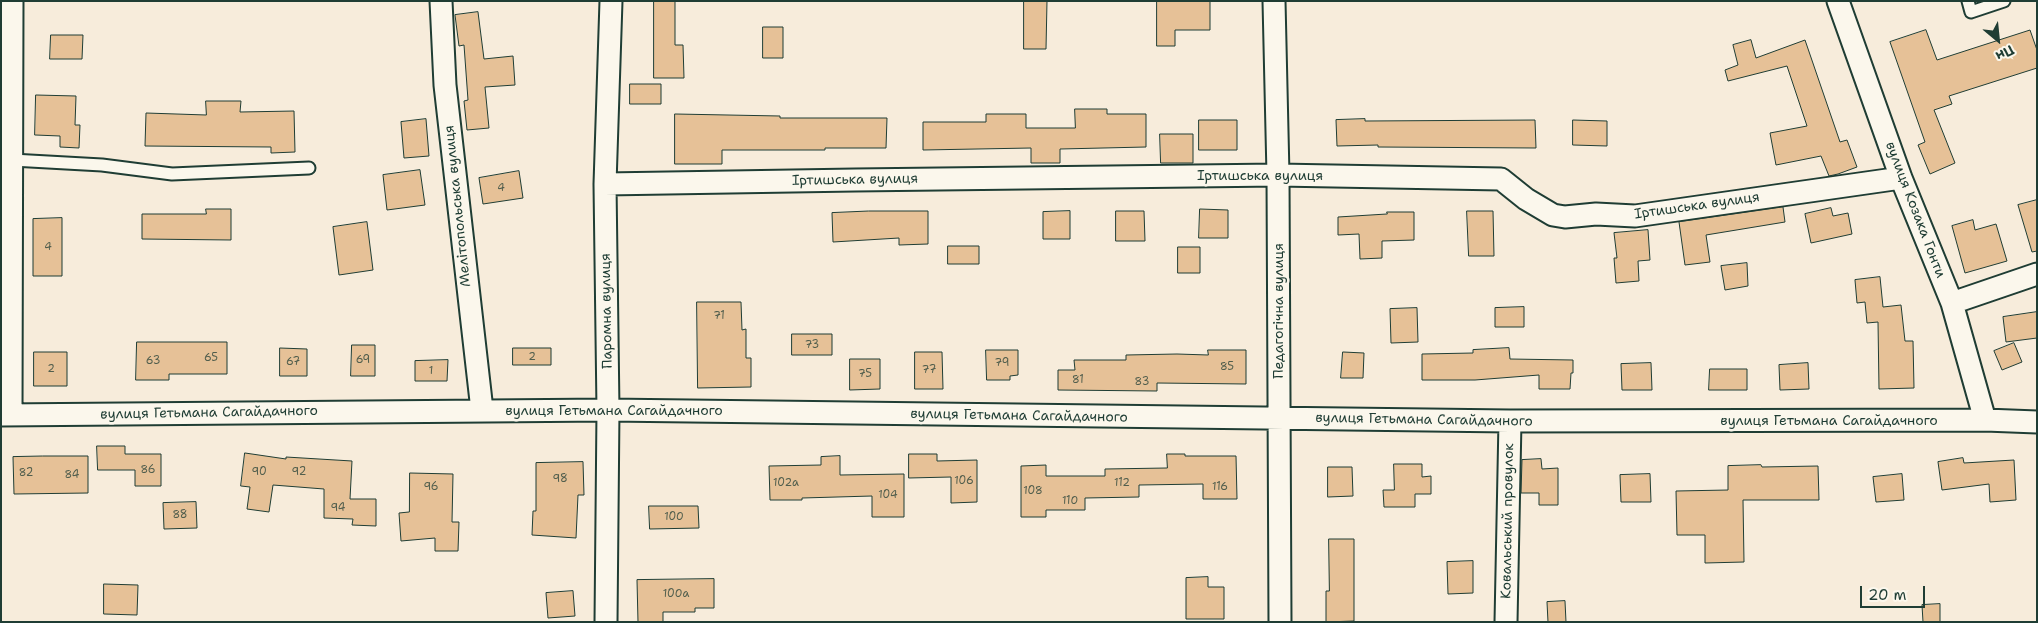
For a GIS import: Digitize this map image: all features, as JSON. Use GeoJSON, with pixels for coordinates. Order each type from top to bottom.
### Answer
{"type":"FeatureCollection","features":[{"type":"Feature","properties":{"kind":"street"},"geometry":{"type":"LineString","coordinates":[[6,415],[12,160],[12,1]]}},
{"type":"Feature","properties":{"kind":"street","name":"Мелітопольська вулиця"},"geometry":{"type":"LineString","coordinates":[[441,1],[445,85],[482,410]]}},
{"type":"Feature","properties":{"kind":"street","name":"Паромна вулиця"},"geometry":{"type":"LineString","coordinates":[[606,622],[608,410],[605,184],[611,1]]}},
{"type":"Feature","properties":{"kind":"street","name":"Педагогічна вулиця"},"geometry":{"type":"LineString","coordinates":[[1274,1],[1278,175],[1280,622]]}},
{"type":"Feature","properties":{"kind":"street","name":"вулиця Козака Гонти"},"geometry":{"type":"LineString","coordinates":[[1838,1],[1901,178],[1952,303],[1986,420]]}},
{"type":"Feature","properties":{"kind":"street","name":"Іртишська вулиця"},"geometry":{"type":"LineString","coordinates":[[605,184],[1278,175],[1502,178],[1526,199],[1553,215],[1565,217],[1596,214],[1636,216],[1901,178]]}},
{"type":"Feature","properties":{"kind":"street"},"geometry":{"type":"LineString","coordinates":[[1952,303],[2037,274]]}},
{"type":"Feature","properties":{"kind":"street","name":"вулиця Гетьмана Сагайдачного"},"geometry":{"type":"LineString","coordinates":[[6,415],[608,410],[1510,421],[1986,420],[2037,422]]}},
{"type":"Feature","properties":{"kind":"street","name":"Ковальський провулок"},"geometry":{"type":"LineString","coordinates":[[1506,622],[1510,421]]}},
{"type":"Feature","properties":{"kind":"lane"},"geometry":{"type":"LineString","coordinates":[[1968,1],[1971,12],[2004,1]]}},
{"type":"Feature","properties":{"kind":"lane"},"geometry":{"type":"LineString","coordinates":[[12,160],[102,165],[172,174],[309,168]]}},
{"type":"Feature","properties":{"kind":"building"},"geometry":{"type":"Polygon","coordinates":[[[654,1],[675,1],[675,45],[683,45],[684,78],[654,78],[654,1]]]}},
{"type":"Feature","properties":{"kind":"building"},"geometry":{"type":"Polygon","coordinates":[[[1024,1],[1047,1],[1046,49],[1024,49],[1024,1]]]}},
{"type":"Feature","properties":{"kind":"building"},"geometry":{"type":"Polygon","coordinates":[[[1157,1],[1210,1],[1210,30],[1175,30],[1175,46],[1157,46],[1157,1]]]}},
{"type":"Feature","properties":{"kind":"building"},"geometry":{"type":"Polygon","coordinates":[[[478,12],[484,59],[513,56],[515,85],[485,87],[489,128],[467,130],[464,101],[468,100],[464,45],[459,46],[455,15],[478,12]]]}},
{"type":"Feature","properties":{"kind":"building"},"geometry":{"type":"Polygon","coordinates":[[[763,27],[783,27],[783,58],[763,58],[763,27]]]}},
{"type":"Feature","properties":{"kind":"building"},"geometry":{"type":"Polygon","coordinates":[[[1926,30],[1937,60],[2030,30],[2037,50],[2037,68],[1949,96],[1952,104],[1934,110],[1955,163],[1930,174],[1918,145],[1925,142],[1890,42],[1926,30]]]}},
{"type":"Feature","properties":{"kind":"building"},"geometry":{"type":"Polygon","coordinates":[[[51,35],[83,35],[82,59],[50,59],[51,35]]]}},
{"type":"Feature","properties":{"kind":"building"},"geometry":{"type":"Polygon","coordinates":[[[1751,40],[1756,58],[1805,40],[1840,142],[1847,140],[1857,167],[1829,176],[1821,156],[1776,165],[1770,133],[1807,126],[1787,66],[1728,81],[1725,70],[1738,65],[1733,45],[1751,40]]]}},
{"type":"Feature","properties":{"kind":"building"},"geometry":{"type":"Polygon","coordinates":[[[630,84],[661,84],[661,104],[630,104],[630,84]]]}},
{"type":"Feature","properties":{"kind":"building"},"geometry":{"type":"Polygon","coordinates":[[[36,95],[76,96],[75,125],[80,125],[79,148],[60,147],[60,136],[35,135],[36,95]]]}},
{"type":"Feature","properties":{"kind":"building"},"geometry":{"type":"Polygon","coordinates":[[[206,101],[241,101],[240,112],[294,111],[295,152],[271,153],[271,147],[145,146],[146,113],[206,115],[206,101]]]}},
{"type":"Feature","properties":{"kind":"building"},"geometry":{"type":"Polygon","coordinates":[[[1075,109],[1107,109],[1107,114],[1146,114],[1146,147],[1060,149],[1060,163],[1031,163],[1031,148],[923,150],[923,122],[986,122],[986,114],[1026,114],[1026,128],[1075,128],[1075,109]]]}},
{"type":"Feature","properties":{"kind":"building"},"geometry":{"type":"Polygon","coordinates":[[[675,114],[780,116],[780,118],[887,118],[886,148],[722,150],[722,164],[675,164],[675,114]]]}},
{"type":"Feature","properties":{"kind":"building"},"geometry":{"type":"Polygon","coordinates":[[[426,119],[429,156],[404,158],[401,122],[426,119]]]}},
{"type":"Feature","properties":{"kind":"building"},"geometry":{"type":"Polygon","coordinates":[[[1365,119],[1365,121],[1535,120],[1536,148],[1337,146],[1336,120],[1365,119]]]}},
{"type":"Feature","properties":{"kind":"building"},"geometry":{"type":"Polygon","coordinates":[[[1199,120],[1237,120],[1237,150],[1199,150],[1199,120]]]}},
{"type":"Feature","properties":{"kind":"building"},"geometry":{"type":"Polygon","coordinates":[[[1573,120],[1607,121],[1607,146],[1573,145],[1573,120]]]}},
{"type":"Feature","properties":{"kind":"building"},"geometry":{"type":"Polygon","coordinates":[[[1160,134],[1193,134],[1193,163],[1161,163],[1160,134]]]}},
{"type":"Feature","properties":{"kind":"building"},"geometry":{"type":"Polygon","coordinates":[[[420,170],[425,205],[387,210],[383,175],[420,170]]]}},
{"type":"Feature","properties":{"kind":"building"},"geometry":{"type":"Polygon","coordinates":[[[519,171],[523,198],[483,204],[479,178],[519,171]]]}},
{"type":"Feature","properties":{"kind":"building"},"geometry":{"type":"Polygon","coordinates":[[[2037,200],[2037,251],[2032,252],[2018,205],[2037,200]]]}},
{"type":"Feature","properties":{"kind":"building"},"geometry":{"type":"Polygon","coordinates":[[[1783,207],[1785,222],[1706,235],[1710,262],[1685,265],[1679,222],[1783,207]]]}},
{"type":"Feature","properties":{"kind":"building"},"geometry":{"type":"Polygon","coordinates":[[[1831,208],[1833,216],[1848,213],[1852,234],[1811,243],[1805,214],[1831,208]]]}},
{"type":"Feature","properties":{"kind":"building"},"geometry":{"type":"Polygon","coordinates":[[[206,209],[231,209],[231,240],[142,239],[142,214],[206,214],[206,209]]]}},
{"type":"Feature","properties":{"kind":"building"},"geometry":{"type":"Polygon","coordinates":[[[1200,209],[1228,210],[1228,238],[1199,238],[1200,209]]]}},
{"type":"Feature","properties":{"kind":"building"},"geometry":{"type":"Polygon","coordinates":[[[928,211],[928,244],[899,245],[899,238],[833,242],[832,213],[928,211]]]}},
{"type":"Feature","properties":{"kind":"building"},"geometry":{"type":"Polygon","coordinates":[[[1070,211],[1070,239],[1043,239],[1043,212],[1070,211]]]}},
{"type":"Feature","properties":{"kind":"building"},"geometry":{"type":"Polygon","coordinates":[[[1116,211],[1144,211],[1145,241],[1116,241],[1116,211]]]}},
{"type":"Feature","properties":{"kind":"building"},"geometry":{"type":"Polygon","coordinates":[[[1467,211],[1493,211],[1494,256],[1469,256],[1467,211]]]}},
{"type":"Feature","properties":{"kind":"building"},"geometry":{"type":"Polygon","coordinates":[[[1387,212],[1414,212],[1414,240],[1382,241],[1382,258],[1360,259],[1359,234],[1338,235],[1338,217],[1387,214],[1387,212]]]}},
{"type":"Feature","properties":{"kind":"building"},"geometry":{"type":"Polygon","coordinates":[[[62,218],[62,276],[33,276],[33,219],[62,218]]]}},
{"type":"Feature","properties":{"kind":"building"},"geometry":{"type":"Polygon","coordinates":[[[1973,220],[1975,230],[1996,224],[2007,261],[1965,273],[1952,226],[1973,220]]]}},
{"type":"Feature","properties":{"kind":"building"},"geometry":{"type":"Polygon","coordinates":[[[367,222],[373,270],[339,275],[333,227],[367,222]]]}},
{"type":"Feature","properties":{"kind":"building"},"geometry":{"type":"Polygon","coordinates":[[[1648,230],[1650,260],[1638,261],[1639,281],[1616,283],[1614,258],[1617,258],[1614,233],[1648,230]]]}},
{"type":"Feature","properties":{"kind":"building"},"geometry":{"type":"Polygon","coordinates":[[[948,246],[979,246],[979,264],[948,264],[948,246]]]}},
{"type":"Feature","properties":{"kind":"building"},"geometry":{"type":"Polygon","coordinates":[[[1178,247],[1200,247],[1200,273],[1178,273],[1178,247]]]}},
{"type":"Feature","properties":{"kind":"building"},"geometry":{"type":"Polygon","coordinates":[[[1747,263],[1748,286],[1725,290],[1721,266],[1747,263]]]}},
{"type":"Feature","properties":{"kind":"building"},"geometry":{"type":"Polygon","coordinates":[[[1880,277],[1883,307],[1901,305],[1905,341],[1913,341],[1914,388],[1879,389],[1878,322],[1867,323],[1865,302],[1857,303],[1855,280],[1880,277]]]}},
{"type":"Feature","properties":{"kind":"building"},"geometry":{"type":"Polygon","coordinates":[[[697,302],[741,302],[742,330],[746,329],[746,358],[751,358],[751,387],[698,388],[697,302]]]}},
{"type":"Feature","properties":{"kind":"building"},"geometry":{"type":"Polygon","coordinates":[[[1524,307],[1524,327],[1495,327],[1495,308],[1524,307]]]}},
{"type":"Feature","properties":{"kind":"building"},"geometry":{"type":"Polygon","coordinates":[[[1417,308],[1418,342],[1391,343],[1390,309],[1417,308]]]}},
{"type":"Feature","properties":{"kind":"building"},"geometry":{"type":"Polygon","coordinates":[[[2037,312],[2037,338],[2006,342],[2003,317],[2037,312]]]}},
{"type":"Feature","properties":{"kind":"building"},"geometry":{"type":"Polygon","coordinates":[[[792,334],[832,334],[832,355],[792,355],[792,334]]]}},
{"type":"Feature","properties":{"kind":"building"},"geometry":{"type":"Polygon","coordinates":[[[137,342],[227,342],[227,374],[169,374],[169,380],[136,380],[137,342]]]}},
{"type":"Feature","properties":{"kind":"building"},"geometry":{"type":"Polygon","coordinates":[[[2014,343],[2022,362],[2002,370],[1994,351],[2014,343]]]}},
{"type":"Feature","properties":{"kind":"building"},"geometry":{"type":"Polygon","coordinates":[[[352,345],[375,345],[375,376],[351,376],[352,345]]]}},
{"type":"Feature","properties":{"kind":"building"},"geometry":{"type":"Polygon","coordinates":[[[280,348],[307,349],[307,376],[280,376],[280,348]]]}},
{"type":"Feature","properties":{"kind":"building"},"geometry":{"type":"Polygon","coordinates":[[[513,348],[551,348],[551,365],[513,365],[513,348]]]}},
{"type":"Feature","properties":{"kind":"building"},"geometry":{"type":"Polygon","coordinates":[[[1509,348],[1510,359],[1573,360],[1570,389],[1539,389],[1539,375],[1475,380],[1422,380],[1422,354],[1473,353],[1473,350],[1509,348]]]}},
{"type":"Feature","properties":{"kind":"building"},"geometry":{"type":"Polygon","coordinates":[[[986,350],[1018,350],[1018,375],[1010,376],[1010,380],[987,380],[986,350]]]}},
{"type":"Feature","properties":{"kind":"building"},"geometry":{"type":"Polygon","coordinates":[[[1208,350],[1246,350],[1246,384],[1157,383],[1157,391],[1058,390],[1058,370],[1075,370],[1074,360],[1126,360],[1126,355],[1208,355],[1208,350]]]}},
{"type":"Feature","properties":{"kind":"building"},"geometry":{"type":"Polygon","coordinates":[[[34,352],[67,352],[67,386],[34,386],[34,352]]]}},
{"type":"Feature","properties":{"kind":"building"},"geometry":{"type":"Polygon","coordinates":[[[915,352],[942,352],[943,389],[915,389],[915,352]]]}},
{"type":"Feature","properties":{"kind":"building"},"geometry":{"type":"Polygon","coordinates":[[[1343,352],[1364,353],[1363,378],[1341,378],[1343,352]]]}},
{"type":"Feature","properties":{"kind":"building"},"geometry":{"type":"Polygon","coordinates":[[[850,359],[880,359],[880,389],[850,390],[850,359]]]}},
{"type":"Feature","properties":{"kind":"building"},"geometry":{"type":"Polygon","coordinates":[[[448,360],[447,381],[415,381],[415,361],[448,360]]]}},
{"type":"Feature","properties":{"kind":"building"},"geometry":{"type":"Polygon","coordinates":[[[1651,363],[1652,390],[1622,390],[1621,364],[1651,363]]]}},
{"type":"Feature","properties":{"kind":"building"},"geometry":{"type":"Polygon","coordinates":[[[1808,363],[1809,389],[1780,390],[1779,365],[1808,363]]]}},
{"type":"Feature","properties":{"kind":"building"},"geometry":{"type":"Polygon","coordinates":[[[1710,369],[1747,369],[1747,390],[1709,390],[1710,369]]]}},
{"type":"Feature","properties":{"kind":"building"},"geometry":{"type":"Polygon","coordinates":[[[97,446],[125,446],[125,454],[161,454],[161,486],[135,486],[135,470],[98,470],[97,446]]]}},
{"type":"Feature","properties":{"kind":"building"},"geometry":{"type":"Polygon","coordinates":[[[245,453],[286,459],[286,457],[352,461],[350,499],[376,499],[376,526],[352,525],[353,519],[324,518],[324,489],[273,485],[269,512],[247,509],[250,487],[241,486],[245,453]]]}},
{"type":"Feature","properties":{"kind":"building"},"geometry":{"type":"Polygon","coordinates":[[[909,454],[937,454],[937,461],[977,460],[977,502],[951,503],[951,477],[909,478],[909,454]]]}},
{"type":"Feature","properties":{"kind":"building"},"geometry":{"type":"Polygon","coordinates":[[[1167,454],[1236,456],[1237,499],[1203,499],[1203,484],[1139,485],[1139,497],[1085,498],[1085,510],[1046,510],[1046,517],[1021,517],[1021,466],[1046,465],[1046,476],[1105,476],[1105,469],[1167,468],[1167,454]]]}},
{"type":"Feature","properties":{"kind":"building"},"geometry":{"type":"Polygon","coordinates":[[[88,456],[88,493],[14,494],[13,457],[88,456]]]}},
{"type":"Feature","properties":{"kind":"building"},"geometry":{"type":"Polygon","coordinates":[[[840,456],[840,475],[904,474],[904,517],[872,517],[872,496],[770,500],[769,466],[821,465],[821,457],[840,456]]]}},
{"type":"Feature","properties":{"kind":"building"},"geometry":{"type":"Polygon","coordinates":[[[1963,458],[1964,463],[2014,460],[2016,500],[1990,502],[1989,484],[1942,490],[1938,462],[1963,458]]]}},
{"type":"Feature","properties":{"kind":"building"},"geometry":{"type":"Polygon","coordinates":[[[1541,459],[1542,469],[1558,468],[1558,505],[1539,505],[1539,493],[1521,493],[1522,460],[1541,459]]]}},
{"type":"Feature","properties":{"kind":"building"},"geometry":{"type":"Polygon","coordinates":[[[583,462],[584,495],[578,495],[576,538],[532,535],[533,511],[536,511],[536,463],[583,462]]]}},
{"type":"Feature","properties":{"kind":"building"},"geometry":{"type":"Polygon","coordinates":[[[1394,464],[1422,464],[1422,477],[1431,476],[1431,494],[1415,494],[1415,507],[1384,507],[1383,490],[1394,490],[1394,464]]]}},
{"type":"Feature","properties":{"kind":"building"},"geometry":{"type":"Polygon","coordinates":[[[1761,465],[1762,467],[1818,466],[1819,500],[1743,500],[1744,562],[1705,563],[1705,535],[1677,535],[1676,491],[1728,490],[1728,466],[1761,465]]]}},
{"type":"Feature","properties":{"kind":"building"},"geometry":{"type":"Polygon","coordinates":[[[1328,467],[1352,467],[1353,496],[1328,497],[1328,467]]]}},
{"type":"Feature","properties":{"kind":"building"},"geometry":{"type":"Polygon","coordinates":[[[410,473],[453,474],[452,522],[459,522],[458,551],[435,551],[435,538],[401,541],[399,513],[409,512],[410,473]]]}},
{"type":"Feature","properties":{"kind":"building"},"geometry":{"type":"Polygon","coordinates":[[[1650,474],[1651,502],[1621,502],[1620,475],[1650,474]]]}},
{"type":"Feature","properties":{"kind":"building"},"geometry":{"type":"Polygon","coordinates":[[[1902,474],[1904,500],[1876,502],[1873,477],[1902,474]]]}},
{"type":"Feature","properties":{"kind":"building"},"geometry":{"type":"Polygon","coordinates":[[[196,502],[197,528],[164,529],[163,503],[196,502]]]}},
{"type":"Feature","properties":{"kind":"building"},"geometry":{"type":"Polygon","coordinates":[[[649,506],[698,506],[699,528],[650,529],[649,506]]]}},
{"type":"Feature","properties":{"kind":"building"},"geometry":{"type":"Polygon","coordinates":[[[1329,539],[1354,539],[1354,621],[1326,622],[1326,591],[1329,591],[1329,539]]]}},
{"type":"Feature","properties":{"kind":"building"},"geometry":{"type":"Polygon","coordinates":[[[1473,561],[1473,593],[1448,594],[1447,562],[1473,561]]]}},
{"type":"Feature","properties":{"kind":"building"},"geometry":{"type":"Polygon","coordinates":[[[1208,577],[1208,587],[1224,587],[1224,619],[1186,619],[1186,578],[1208,577]]]}},
{"type":"Feature","properties":{"kind":"building"},"geometry":{"type":"Polygon","coordinates":[[[714,579],[714,608],[695,608],[695,612],[663,612],[663,622],[638,622],[637,580],[714,579]]]}},
{"type":"Feature","properties":{"kind":"building"},"geometry":{"type":"Polygon","coordinates":[[[104,584],[138,585],[137,615],[104,614],[104,584]]]}},
{"type":"Feature","properties":{"kind":"building"},"geometry":{"type":"Polygon","coordinates":[[[573,591],[575,616],[548,618],[546,593],[573,591]]]}},
{"type":"Feature","properties":{"kind":"building"},"geometry":{"type":"Polygon","coordinates":[[[1565,601],[1566,622],[1548,622],[1547,602],[1565,601]]]}},
{"type":"Feature","properties":{"kind":"building"},"geometry":{"type":"Polygon","coordinates":[[[1940,604],[1940,622],[1923,622],[1922,605],[1940,604]]]}}]}
